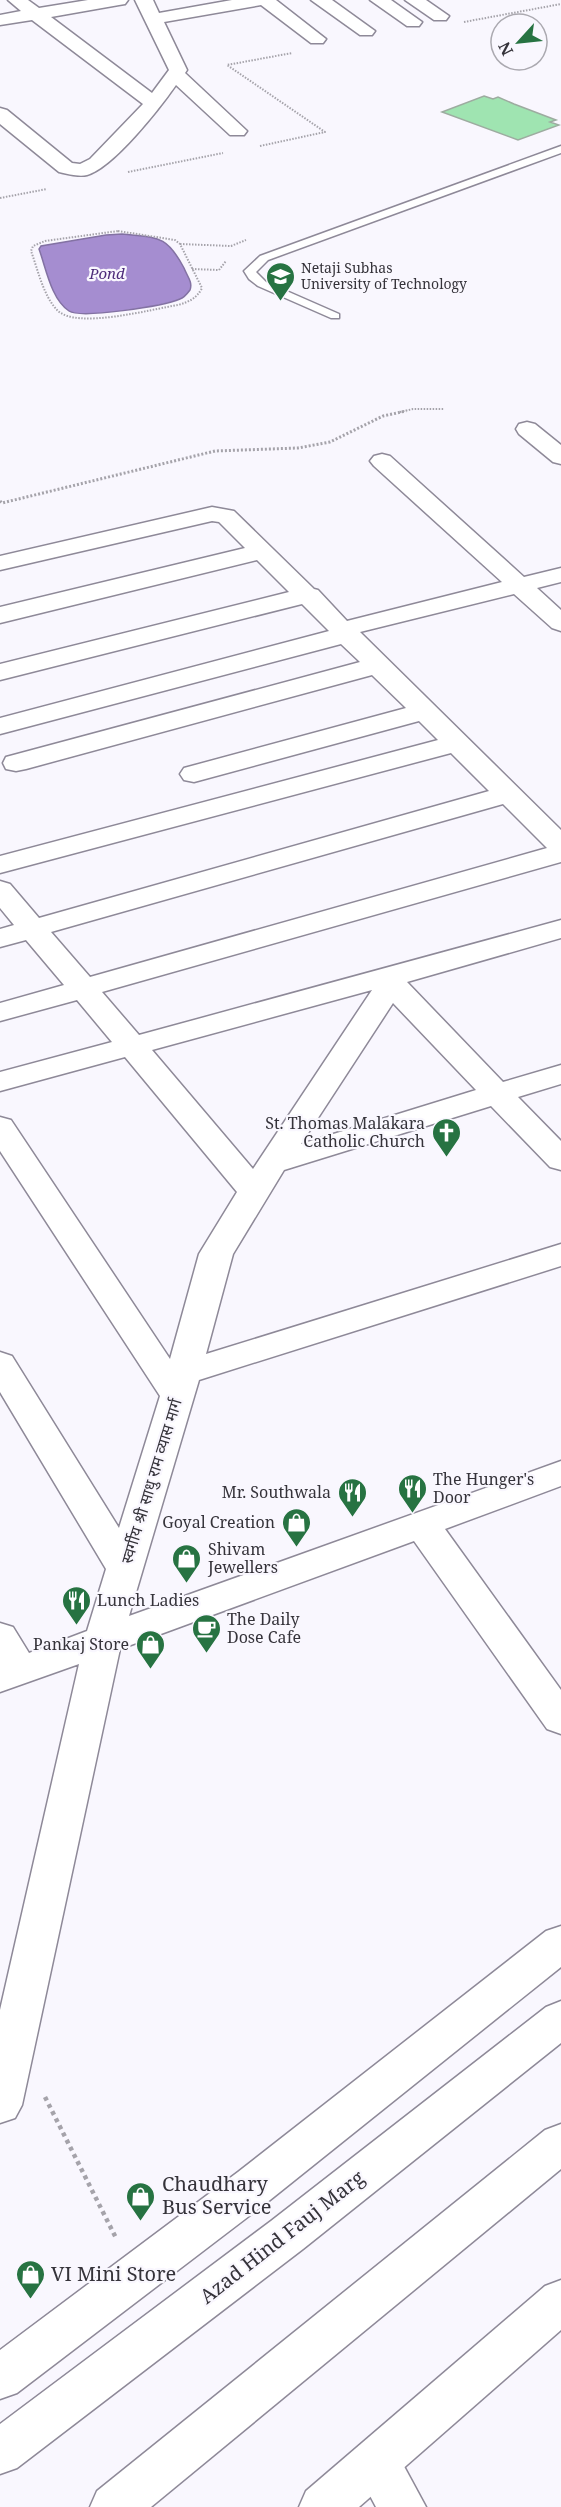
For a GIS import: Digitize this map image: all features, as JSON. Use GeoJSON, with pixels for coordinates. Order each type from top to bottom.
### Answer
{"type":"FeatureCollection","features":[{"type":"Feature","properties":{"kind":"street"},"geometry":{"type":"LineString","coordinates":[[17,0],[154,103]]}},
{"type":"Feature","properties":{"kind":"street"},"geometry":{"type":"LineString","coordinates":[[0,20],[119,0]]}},
{"type":"Feature","properties":{"kind":"street"},"geometry":{"type":"LineString","coordinates":[[0,114],[66,168],[83,170],[97,163],[154,103],[176,75],[177,66],[144,0]]}},
{"type":"Feature","properties":{"kind":"street"},"geometry":{"type":"LineString","coordinates":[[153,19],[264,0],[317,39]]}},
{"type":"Feature","properties":{"kind":"street"},"geometry":{"type":"LineString","coordinates":[[320,0],[366,31]]}},
{"type":"Feature","properties":{"kind":"street"},"geometry":{"type":"LineString","coordinates":[[380,0],[413,22]]}},
{"type":"Feature","properties":{"kind":"street"},"geometry":{"type":"LineString","coordinates":[[414,0],[440,16]]}},
{"type":"Feature","properties":{"kind":"street"},"geometry":{"type":"LineString","coordinates":[[176,75],[237,131]]}},
{"type":"Feature","properties":{"kind":"street"},"geometry":{"type":"LineString","coordinates":[[527,429],[561,457]]}},
{"type":"Feature","properties":{"kind":"street"},"geometry":{"type":"LineString","coordinates":[[382,461],[561,622]]}},
{"type":"Feature","properties":{"kind":"street"},"geometry":{"type":"LineString","coordinates":[[0,563],[220,514],[264,551],[561,846]]}},
{"type":"Feature","properties":{"kind":"street"},"geometry":{"type":"LineString","coordinates":[[0,615],[264,551]]}},
{"type":"Feature","properties":{"kind":"street"},"geometry":{"type":"LineString","coordinates":[[0,726],[561,574]]}},
{"type":"Feature","properties":{"kind":"street"},"geometry":{"type":"LineString","coordinates":[[0,672],[309,595]]}},
{"type":"Feature","properties":{"kind":"street"},"geometry":{"type":"LineString","coordinates":[[16,763],[379,665]]}},
{"type":"Feature","properties":{"kind":"street"},"geometry":{"type":"LineString","coordinates":[[194,774],[425,711]]}},
{"type":"Feature","properties":{"kind":"street"},"geometry":{"type":"LineString","coordinates":[[0,865],[458,743]]}},
{"type":"Feature","properties":{"kind":"street"},"geometry":{"type":"LineString","coordinates":[[0,938],[508,794]]}},
{"type":"Feature","properties":{"kind":"street"},"geometry":{"type":"LineString","coordinates":[[0,1012],[561,852]]}},
{"type":"Feature","properties":{"kind":"street"},"geometry":{"type":"LineString","coordinates":[[0,890],[254,1191]]}},
{"type":"Feature","properties":{"kind":"street"},"geometry":{"type":"LineString","coordinates":[[0,1082],[394,978],[561,929]]}},
{"type":"Feature","properties":{"kind":"street"},"geometry":{"type":"LineString","coordinates":[[394,978],[561,1160]]}},
{"type":"Feature","properties":{"kind":"street","name":"स्वर्गीय श्री साधु राम व्यास मार्ग"},"geometry":{"type":"LineString","coordinates":[[12,2079],[103,1641],[180,1384],[216,1254],[254,1191],[394,978]]}},
{"type":"Feature","properties":{"kind":"street"},"geometry":{"type":"LineString","coordinates":[[275,1162],[561,1074]]}},
{"type":"Feature","properties":{"kind":"street"},"geometry":{"type":"LineString","coordinates":[[0,1127],[180,1384],[561,1255]]}},
{"type":"Feature","properties":{"kind":"street"},"geometry":{"type":"LineString","coordinates":[[0,1364],[124,1567]]}},
{"type":"Feature","properties":{"kind":"street"},"geometry":{"type":"LineString","coordinates":[[0,1636],[10,1675],[561,1473]]}},
{"type":"Feature","properties":{"kind":"street"},"geometry":{"type":"LineString","coordinates":[[421,1523],[561,1719]]}},
{"type":"Feature","properties":{"kind":"street"},"geometry":{"type":"LineString","coordinates":[[0,2378],[254,2186],[561,1943]]}},
{"type":"Feature","properties":{"kind":"street","name":"Azad Hind Fauj Marg"},"geometry":{"type":"LineString","coordinates":[[0,2452],[287,2235],[561,2019]]}},
{"type":"Feature","properties":{"kind":"street"},"geometry":{"type":"LineString","coordinates":[[114,2507],[561,2143]]}},
{"type":"Feature","properties":{"kind":"street"},"geometry":{"type":"LineString","coordinates":[[323,2507],[561,2301]]}},
{"type":"Feature","properties":{"kind":"street"},"geometry":{"type":"LineString","coordinates":[[376,2462],[402,2507]]}},
{"type":"Feature","properties":{"kind":"lane"},"geometry":{"type":"LineString","coordinates":[[335,316],[262,284],[253,278],[250,271],[264,258],[561,149]]}},
{"type":"Feature","properties":{"kind":"path"},"geometry":{"type":"LineString","coordinates":[[457,23],[561,4]]}},
{"type":"Feature","properties":{"kind":"path"},"geometry":{"type":"LineString","coordinates":[[255,147],[325,132],[227,65],[296,53]]}},
{"type":"Feature","properties":{"kind":"path"},"geometry":{"type":"LineString","coordinates":[[128,172],[232,151]]}},
{"type":"Feature","properties":{"kind":"path"},"geometry":{"type":"LineString","coordinates":[[0,198],[46,189]]}},
{"type":"Feature","properties":{"kind":"path"},"geometry":{"type":"LineString","coordinates":[[180,244],[202,288],[196,298],[189,302],[91,319],[77,319],[56,310],[31,251],[33,246],[45,241],[118,231],[165,237],[180,244],[231,246]]}},
{"type":"Feature","properties":{"kind":"path"},"geometry":{"type":"LineString","coordinates":[[192,268],[219,270]]}},
{"type":"Feature","properties":{"kind":"path"},"geometry":{"type":"LineString","coordinates":[[0,501],[2,503],[215,451],[298,448],[330,442],[383,416],[413,410],[444,409]]}},
{"type":"Feature","properties":{"kind":"path"},"geometry":{"type":"LineString","coordinates":[[12,2079],[135,2276]]}},
{"type":"Feature","properties":{"kind":"water","name":"Pond"},"geometry":{"type":"Polygon","coordinates":[[[122,234],[152,238],[166,243],[184,268],[190,282],[190,290],[185,296],[171,302],[141,308],[105,313],[69,311],[53,291],[39,249],[41,246],[122,234]]]}},
{"type":"Feature","properties":{"kind":"building"},"geometry":{"type":"Polygon","coordinates":[[[484,96],[493,99],[498,97],[556,120],[550,122],[559,125],[518,140],[442,112],[484,96]]]}},
{"type":"Feature","properties":{"kind":"place","name":"Netaji Subhas University of Technology"},"geometry":{"type":"Point","coordinates":[280,302]}},
{"type":"Feature","properties":{"kind":"place","name":"St. Thomas Malakara Catholic Church"},"geometry":{"type":"Point","coordinates":[446,1158]}},
{"type":"Feature","properties":{"kind":"place","name":"The Hunger's Door"},"geometry":{"type":"Point","coordinates":[412,1514]}},
{"type":"Feature","properties":{"kind":"place","name":"Mr. Southwala"},"geometry":{"type":"Point","coordinates":[352,1518]}},
{"type":"Feature","properties":{"kind":"place","name":"Goyal Creation"},"geometry":{"type":"Point","coordinates":[296,1548]}},
{"type":"Feature","properties":{"kind":"place","name":"Shivam Jewellers"},"geometry":{"type":"Point","coordinates":[187,1584]}},
{"type":"Feature","properties":{"kind":"place","name":"Lunch Ladies"},"geometry":{"type":"Point","coordinates":[76,1626]}},
{"type":"Feature","properties":{"kind":"place","name":"The Daily Dose Cafe"},"geometry":{"type":"Point","coordinates":[206,1654]}},
{"type":"Feature","properties":{"kind":"place","name":"Pankaj Store"},"geometry":{"type":"Point","coordinates":[150,1670]}},
{"type":"Feature","properties":{"kind":"place","name":"Chaudhary Bus Service"},"geometry":{"type":"Point","coordinates":[141,2222]}},
{"type":"Feature","properties":{"kind":"place","name":"VI Mini Store"},"geometry":{"type":"Point","coordinates":[30,2300]}}]}
